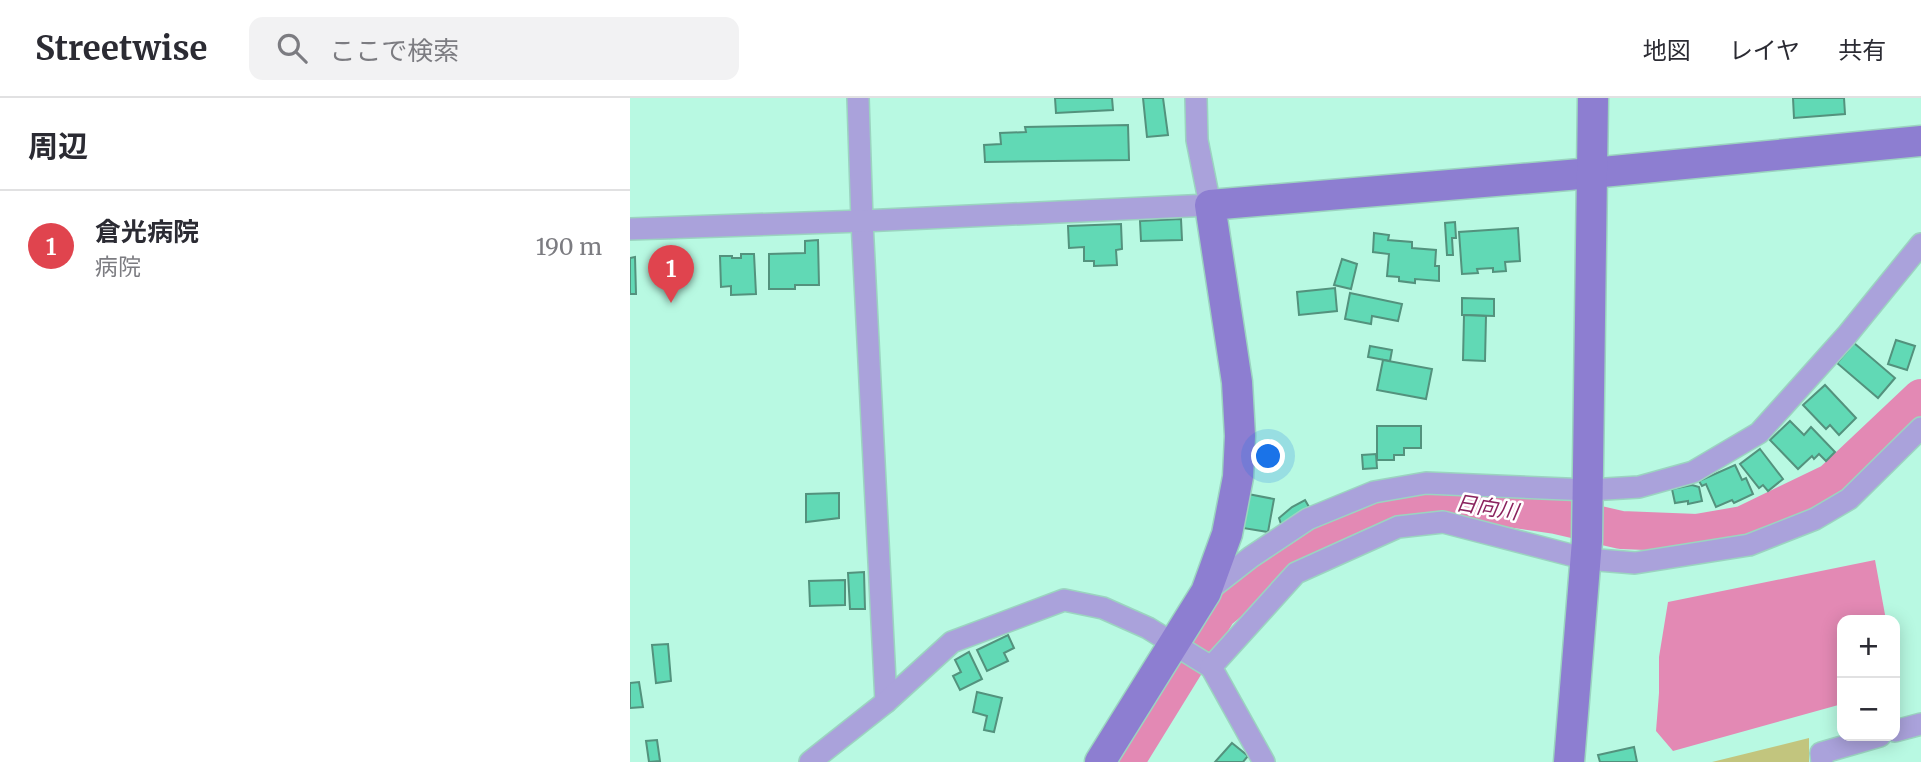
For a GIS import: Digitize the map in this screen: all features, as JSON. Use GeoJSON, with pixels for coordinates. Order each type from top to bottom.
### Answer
{"type":"FeatureCollection","features":[{"type":"Feature","properties":{"kind":"street"},"geometry":{"type":"LineString","coordinates":[[859,98],[862,221],[886,702]]}},
{"type":"Feature","properties":{"kind":"street"},"geometry":{"type":"LineString","coordinates":[[1100,762],[1206,592],[1227,534],[1238,477],[1240,436],[1237,382],[1210,205],[1197,140],[1196,98]]}},
{"type":"Feature","properties":{"kind":"street"},"geometry":{"type":"LineString","coordinates":[[1569,762],[1587,550],[1593,98]]}},
{"type":"Feature","properties":{"kind":"street"},"geometry":{"type":"LineString","coordinates":[[630,229],[1210,205],[1592,173],[1921,141]]}},
{"type":"Feature","properties":{"kind":"street"},"geometry":{"type":"LineString","coordinates":[[1206,592],[1307,519],[1374,492],[1426,483],[1588,495],[1639,487],[1693,472],[1759,433],[1847,335],[1921,244]]}},
{"type":"Feature","properties":{"kind":"street"},"geometry":{"type":"LineString","coordinates":[[1211,667],[1296,573],[1398,527],[1443,522],[1635,562],[1749,545],[1815,519],[1849,499],[1921,428]]}},
{"type":"Feature","properties":{"kind":"street"},"geometry":{"type":"LineString","coordinates":[[810,762],[886,702],[952,642],[1064,600],[1103,608],[1148,628],[1211,667],[1264,762]]}},
{"type":"Feature","properties":{"kind":"street"},"geometry":{"type":"LineString","coordinates":[[1900,730],[1921,724]]}},
{"type":"Feature","properties":{"kind":"street"},"geometry":{"type":"LineString","coordinates":[[1822,762],[1821,753],[1863,741]]}},
{"type":"Feature","properties":{"kind":"green space"},"geometry":{"type":"Polygon","coordinates":[[[1809,738],[1809,762],[1712,762],[1809,738]]]}},
{"type":"Feature","properties":{"kind":"shaded area"},"geometry":{"type":"Polygon","coordinates":[[[1875,560],[1885,615],[1837,615],[1837,705],[1673,751],[1656,731],[1659,657],[1668,602],[1875,560]]]}},
{"type":"Feature","properties":{"kind":"building"},"geometry":{"type":"Polygon","coordinates":[[[1055,98],[1112,98],[1113,110],[1056,113],[1055,98]]]}},
{"type":"Feature","properties":{"kind":"building"},"geometry":{"type":"Polygon","coordinates":[[[1143,98],[1163,98],[1168,135],[1147,137],[1143,98]]]}},
{"type":"Feature","properties":{"kind":"building"},"geometry":{"type":"Polygon","coordinates":[[[1793,98],[1844,98],[1845,114],[1794,118],[1793,98]]]}},
{"type":"Feature","properties":{"kind":"building"},"geometry":{"type":"Polygon","coordinates":[[[1128,125],[1129,160],[985,162],[984,145],[1001,144],[1000,133],[1026,132],[1025,127],[1128,125]]]}},
{"type":"Feature","properties":{"kind":"building"},"geometry":{"type":"Polygon","coordinates":[[[1181,219],[1182,240],[1141,241],[1140,221],[1181,219]]]}},
{"type":"Feature","properties":{"kind":"building"},"geometry":{"type":"Polygon","coordinates":[[[1455,222],[1453,255],[1447,255],[1445,223],[1455,222]]]}},
{"type":"Feature","properties":{"kind":"building"},"geometry":{"type":"Polygon","coordinates":[[[1121,224],[1122,249],[1116,250],[1117,265],[1094,266],[1094,261],[1084,261],[1084,247],[1069,248],[1068,226],[1121,224]]]}},
{"type":"Feature","properties":{"kind":"building"},"geometry":{"type":"Polygon","coordinates":[[[1518,228],[1520,261],[1505,262],[1506,271],[1477,269],[1478,273],[1462,274],[1459,232],[1518,228]]]}},
{"type":"Feature","properties":{"kind":"building"},"geometry":{"type":"Polygon","coordinates":[[[1374,233],[1389,235],[1388,240],[1412,242],[1412,248],[1436,250],[1435,266],[1439,266],[1439,281],[1415,279],[1415,283],[1387,276],[1389,254],[1373,252],[1374,233]]]}},
{"type":"Feature","properties":{"kind":"building"},"geometry":{"type":"Polygon","coordinates":[[[818,240],[819,285],[769,289],[769,254],[805,253],[805,241],[818,240]]]}},
{"type":"Feature","properties":{"kind":"building"},"geometry":{"type":"Polygon","coordinates":[[[741,254],[754,254],[756,294],[731,295],[731,286],[721,287],[720,256],[741,258],[741,254]]]}},
{"type":"Feature","properties":{"kind":"building"},"geometry":{"type":"Polygon","coordinates":[[[635,257],[636,294],[630,294],[630,258],[635,257]]]}},
{"type":"Feature","properties":{"kind":"building"},"geometry":{"type":"Polygon","coordinates":[[[1342,259],[1357,264],[1351,289],[1334,285],[1342,259]]]}},
{"type":"Feature","properties":{"kind":"building"},"geometry":{"type":"Polygon","coordinates":[[[1335,288],[1337,311],[1299,315],[1297,292],[1335,288]]]}},
{"type":"Feature","properties":{"kind":"building"},"geometry":{"type":"Polygon","coordinates":[[[1350,293],[1402,304],[1398,321],[1372,316],[1371,324],[1345,319],[1350,293]]]}},
{"type":"Feature","properties":{"kind":"building"},"geometry":{"type":"Polygon","coordinates":[[[1462,298],[1494,299],[1494,316],[1462,315],[1462,298]]]}},
{"type":"Feature","properties":{"kind":"building"},"geometry":{"type":"Polygon","coordinates":[[[1464,315],[1486,316],[1485,361],[1463,360],[1464,315]]]}},
{"type":"Feature","properties":{"kind":"building"},"geometry":{"type":"Polygon","coordinates":[[[1896,340],[1915,346],[1907,370],[1888,364],[1896,340]]]}},
{"type":"Feature","properties":{"kind":"building"},"geometry":{"type":"Polygon","coordinates":[[[1854,343],[1895,378],[1878,398],[1837,363],[1854,343]]]}},
{"type":"Feature","properties":{"kind":"building"},"geometry":{"type":"Polygon","coordinates":[[[1370,346],[1392,350],[1390,361],[1368,357],[1370,346]]]}},
{"type":"Feature","properties":{"kind":"building"},"geometry":{"type":"Polygon","coordinates":[[[1383,360],[1432,369],[1426,399],[1377,390],[1383,360]]]}},
{"type":"Feature","properties":{"kind":"building"},"geometry":{"type":"Polygon","coordinates":[[[1825,385],[1856,418],[1839,435],[1830,425],[1826,429],[1803,405],[1825,385]]]}},
{"type":"Feature","properties":{"kind":"building"},"geometry":{"type":"Polygon","coordinates":[[[1790,421],[1804,435],[1811,427],[1835,452],[1826,461],[1819,454],[1814,459],[1812,456],[1798,469],[1770,440],[1790,421]]]}},
{"type":"Feature","properties":{"kind":"building"},"geometry":{"type":"Polygon","coordinates":[[[1377,426],[1421,426],[1421,448],[1404,448],[1404,455],[1394,455],[1394,460],[1377,460],[1377,426]]]}},
{"type":"Feature","properties":{"kind":"building"},"geometry":{"type":"Polygon","coordinates":[[[1760,449],[1783,479],[1768,491],[1763,485],[1759,488],[1740,464],[1760,449]]]}},
{"type":"Feature","properties":{"kind":"building"},"geometry":{"type":"Polygon","coordinates":[[[1376,454],[1377,468],[1363,469],[1362,455],[1376,454]]]}},
{"type":"Feature","properties":{"kind":"building"},"geometry":{"type":"Polygon","coordinates":[[[1735,465],[1742,480],[1746,478],[1753,494],[1734,503],[1732,500],[1716,507],[1706,484],[1702,486],[1699,481],[1735,465]]]}},
{"type":"Feature","properties":{"kind":"building"},"geometry":{"type":"Polygon","coordinates":[[[1692,485],[1699,487],[1702,501],[1675,503],[1672,489],[1692,485]]]}},
{"type":"Feature","properties":{"kind":"building"},"geometry":{"type":"Polygon","coordinates":[[[839,493],[839,518],[806,522],[806,494],[839,493]]]}},
{"type":"Feature","properties":{"kind":"building"},"geometry":{"type":"Polygon","coordinates":[[[1248,494],[1274,499],[1268,532],[1243,528],[1248,494]]]}},
{"type":"Feature","properties":{"kind":"building"},"geometry":{"type":"Polygon","coordinates":[[[1305,500],[1309,507],[1281,524],[1279,518],[1305,500]]]}},
{"type":"Feature","properties":{"kind":"building"},"geometry":{"type":"Polygon","coordinates":[[[864,572],[865,609],[850,609],[848,573],[864,572]]]}},
{"type":"Feature","properties":{"kind":"building"},"geometry":{"type":"Polygon","coordinates":[[[845,580],[845,605],[810,606],[809,581],[845,580]]]}},
{"type":"Feature","properties":{"kind":"building"},"geometry":{"type":"Polygon","coordinates":[[[1008,635],[1014,648],[1004,653],[1008,661],[987,671],[977,650],[1008,635]]]}},
{"type":"Feature","properties":{"kind":"building"},"geometry":{"type":"Polygon","coordinates":[[[668,644],[671,681],[656,683],[652,645],[668,644]]]}},
{"type":"Feature","properties":{"kind":"building"},"geometry":{"type":"Polygon","coordinates":[[[969,652],[982,679],[960,690],[953,676],[961,672],[955,660],[969,652]]]}},
{"type":"Feature","properties":{"kind":"building"},"geometry":{"type":"Polygon","coordinates":[[[639,682],[643,707],[630,708],[630,683],[639,682]]]}},
{"type":"Feature","properties":{"kind":"building"},"geometry":{"type":"Polygon","coordinates":[[[977,692],[1002,698],[994,732],[984,730],[987,716],[973,712],[977,692]]]}},
{"type":"Feature","properties":{"kind":"building"},"geometry":{"type":"Polygon","coordinates":[[[657,740],[660,761],[649,762],[646,741],[657,740]]]}},
{"type":"Feature","properties":{"kind":"building"},"geometry":{"type":"Polygon","coordinates":[[[1232,743],[1248,756],[1243,762],[1215,762],[1232,743]]]}},
{"type":"Feature","properties":{"kind":"building"},"geometry":{"type":"Polygon","coordinates":[[[1634,747],[1637,762],[1600,762],[1598,755],[1634,747]]]}},
{"type":"Feature","properties":{"kind":"waterway","name":"日向川"},"geometry":{"type":"LineString","coordinates":[[1125,762],[1218,611],[1320,530],[1361,510],[1403,500],[1453,500],[1556,515],[1621,530],[1697,533],[1743,525],[1832,482],[1921,398]]}},
{"type":"Feature","properties":{"kind":"place","name":"倉光病院"},"geometry":{"type":"Point","coordinates":[671,303]}}]}
